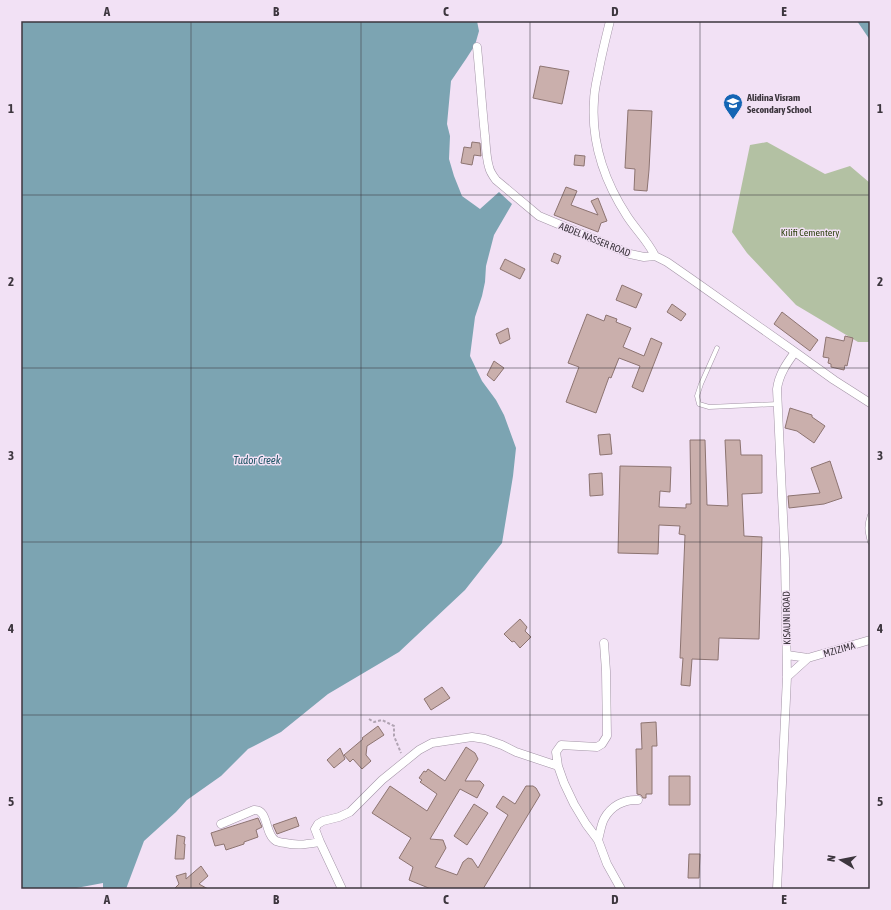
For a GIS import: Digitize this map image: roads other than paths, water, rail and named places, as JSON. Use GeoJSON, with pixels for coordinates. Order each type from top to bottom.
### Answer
{"type":"FeatureCollection","features":[{"type":"Feature","properties":{"kind":"street"},"geometry":{"type":"LineString","coordinates":[[610,21],[596,84],[593,117],[597,149],[607,179],[628,217],[650,246],[655,256],[690,278],[834,380],[870,403]]}},
{"type":"Feature","properties":{"kind":"street","name":"ABDEL NASSER ROAD"},"geometry":{"type":"LineString","coordinates":[[477,47],[487,158],[491,174],[496,180],[539,216],[637,256],[655,256]]}},
{"type":"Feature","properties":{"kind":"street","name":"KISAUNI ROAD"},"geometry":{"type":"LineString","coordinates":[[777,889],[787,655],[785,559],[780,477],[778,404],[776,395],[777,384],[786,365],[795,352]]}},
{"type":"Feature","properties":{"kind":"street","name":"MZIZIMA"},"geometry":{"type":"LineString","coordinates":[[808,658],[870,640]]}},
{"type":"Feature","properties":{"kind":"street"},"geometry":{"type":"LineString","coordinates":[[604,643],[607,736],[602,744],[597,747],[561,745],[556,752],[558,766],[564,783],[574,804],[598,840],[607,864],[621,889]]}},
{"type":"Feature","properties":{"kind":"street"},"geometry":{"type":"LineString","coordinates":[[787,655],[808,658]]}},
{"type":"Feature","properties":{"kind":"street"},"geometry":{"type":"LineString","coordinates":[[787,677],[808,658]]}},
{"type":"Feature","properties":{"kind":"street"},"geometry":{"type":"LineString","coordinates":[[342,889],[315,828],[323,821],[339,817],[350,812],[382,780],[419,750],[432,743],[472,737],[485,739],[516,752],[558,766]]}},
{"type":"Feature","properties":{"kind":"street"},"geometry":{"type":"LineString","coordinates":[[598,840],[605,818],[614,807],[626,800],[638,800]]}},
{"type":"Feature","properties":{"kind":"street"},"geometry":{"type":"LineString","coordinates":[[221,824],[257,810],[261,811],[269,833],[276,841],[296,845],[320,842]]}},
{"type":"Feature","properties":{"kind":"lane"},"geometry":{"type":"LineString","coordinates":[[717,348],[697,396],[699,404],[709,407],[778,404]]}},
{"type":"Feature","properties":{"kind":"lane"},"geometry":{"type":"LineString","coordinates":[[870,515],[866,530],[870,542]]}},
{"type":"Feature","properties":{"kind":"water","name":"Tudor Creek"},"geometry":{"type":"Polygon","coordinates":[[[21,21],[477,21],[479,31],[475,45],[451,81],[447,124],[450,136],[449,159],[462,196],[480,209],[499,192],[512,204],[494,235],[486,266],[482,296],[475,317],[470,356],[482,381],[496,400],[504,415],[516,448],[502,543],[465,590],[399,652],[328,694],[281,732],[248,749],[221,776],[187,800],[144,841],[126,889],[103,889],[103,883],[71,889],[21,889],[21,21]]]}},
{"type":"Feature","properties":{"kind":"water"},"geometry":{"type":"Polygon","coordinates":[[[857,21],[870,21],[870,40],[857,21]]]}},
{"type":"Feature","properties":{"kind":"place","name":"Alidina Visram Secondary School"},"geometry":{"type":"Point","coordinates":[733,120]}},
{"type":"Feature","properties":{"kind":"park label","name":"Kilifi Cementery"},"geometry":{"type":"Point","coordinates":[810,232]}}]}
